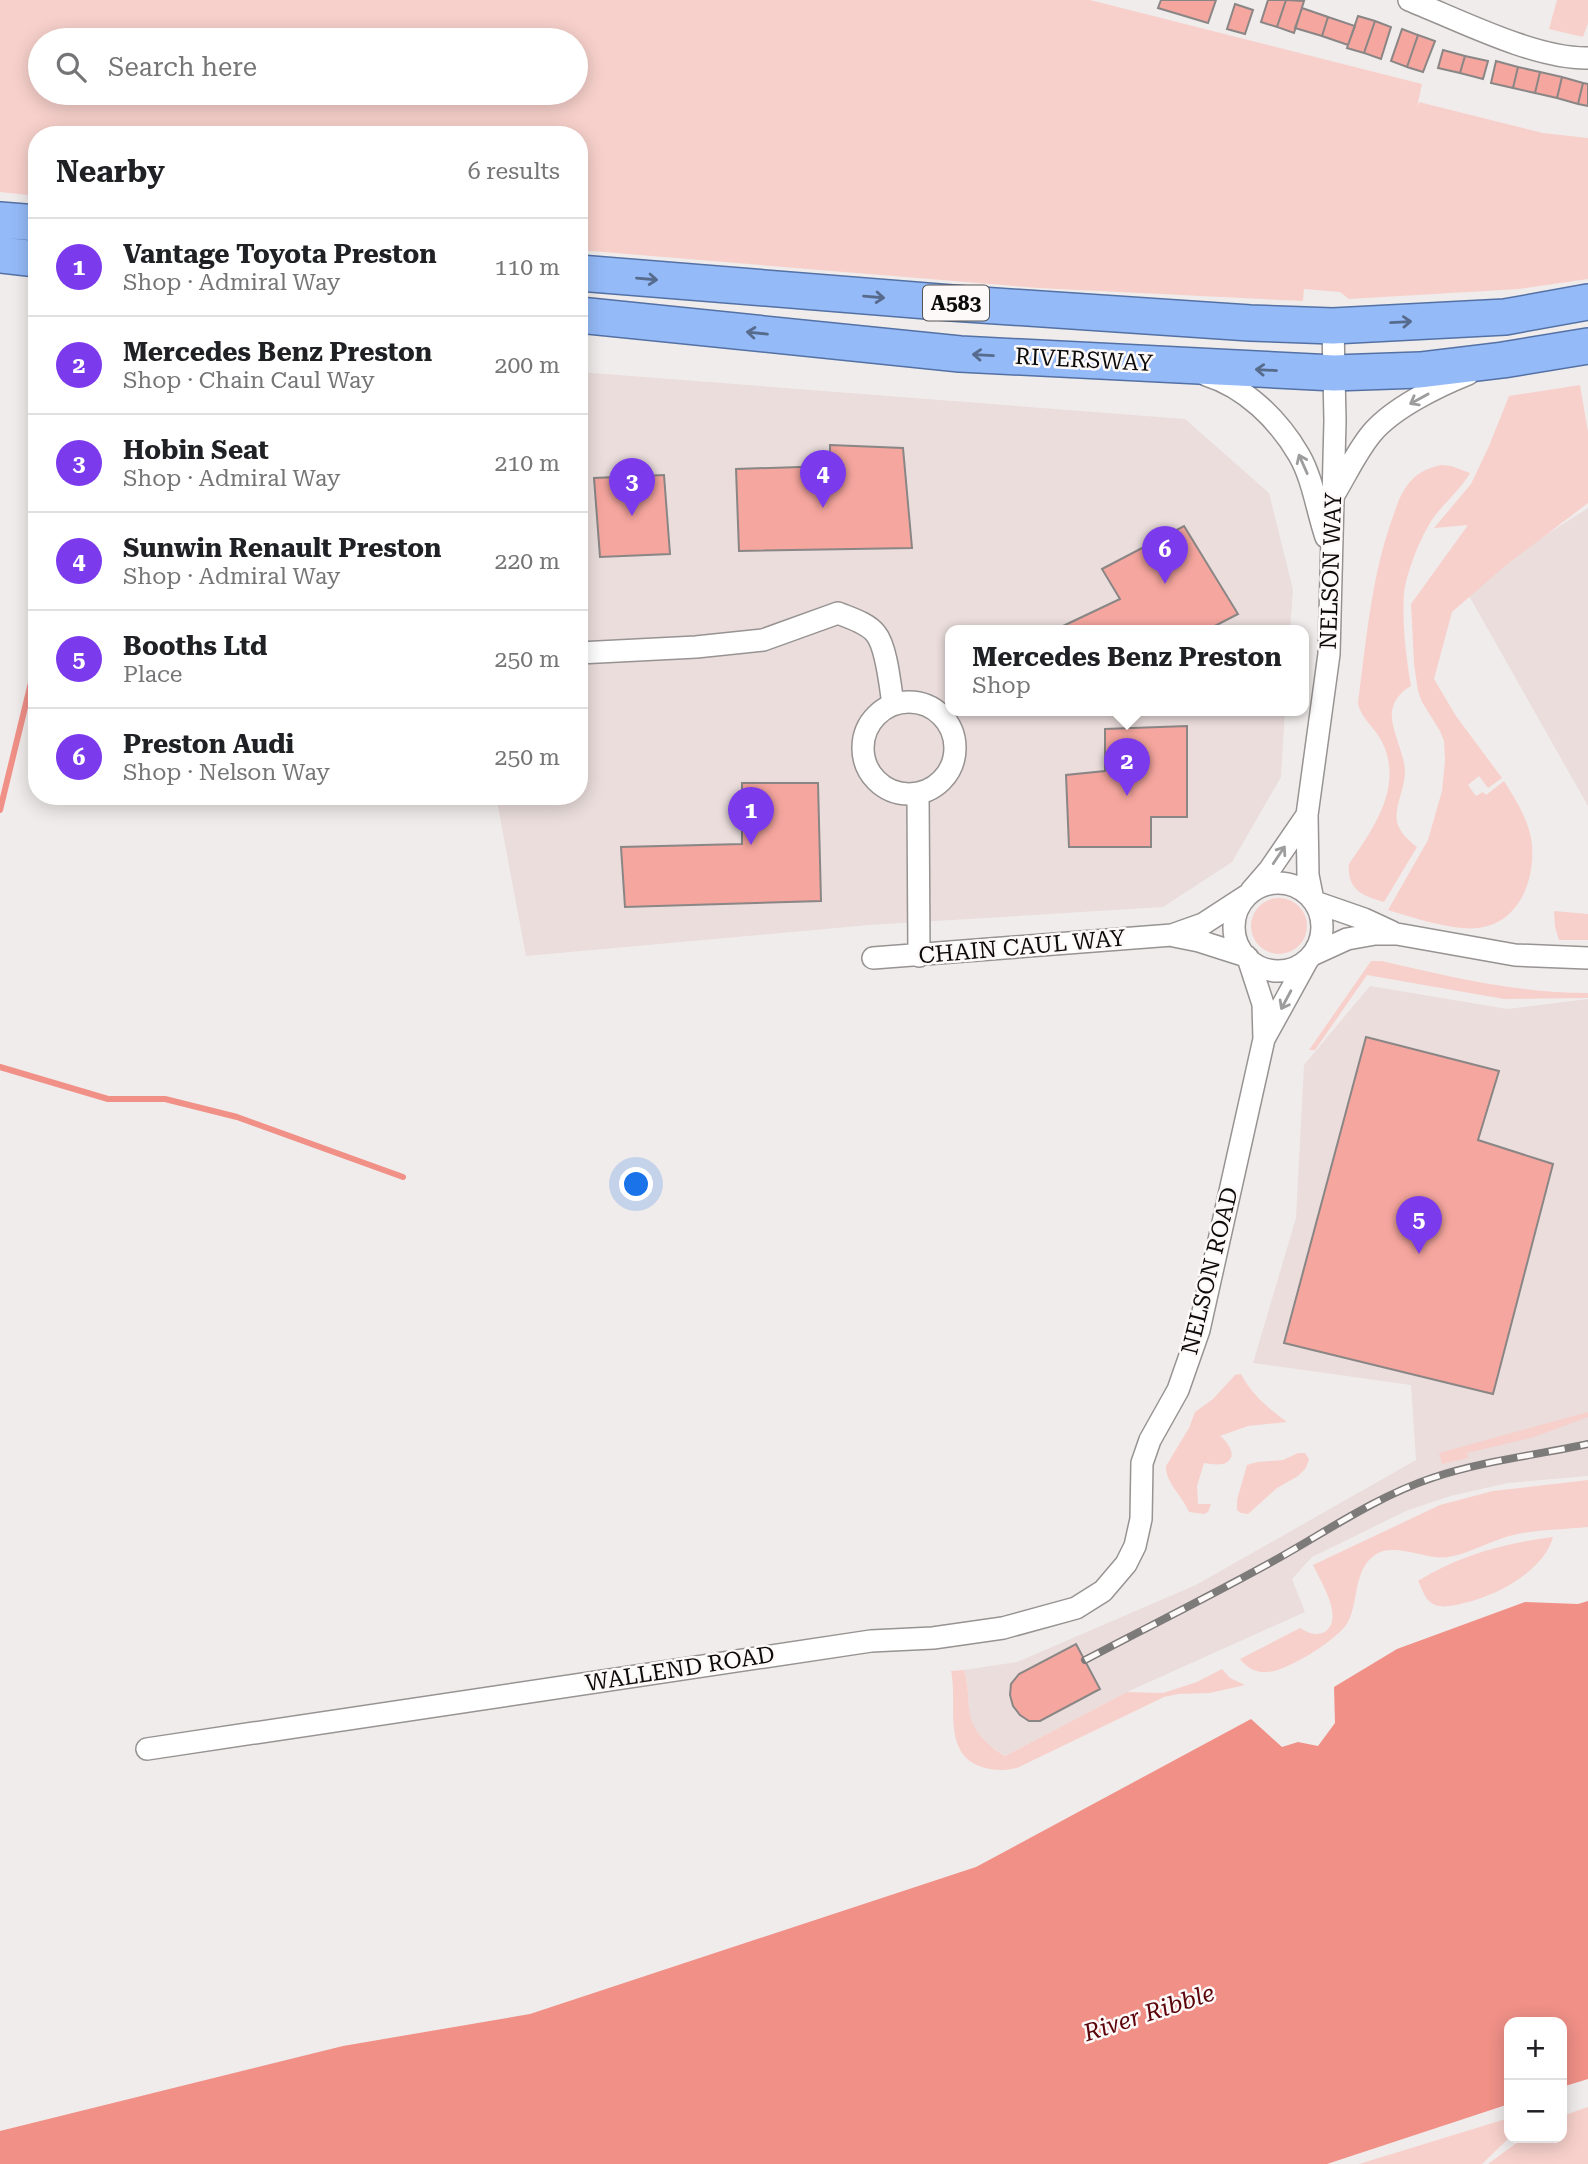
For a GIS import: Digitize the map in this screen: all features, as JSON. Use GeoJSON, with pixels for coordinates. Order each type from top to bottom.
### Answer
{"type":"FeatureCollection","features":[{"type":"Feature","properties":{"kind":"highway"},"geometry":{"type":"LineString","coordinates":[[0,219],[28,222]]}},
{"type":"Feature","properties":{"kind":"highway"},"geometry":{"type":"LineString","coordinates":[[0,255],[28,258]]}},
{"type":"Feature","properties":{"kind":"highway","name":"RIVERSWAY"},"geometry":{"type":"LineString","coordinates":[[588,274],[952,303],[1250,323],[1333,352],[1420,370],[1588,346]]}},
{"type":"Feature","properties":{"kind":"highway","name":"RIVERSWAY"},"geometry":{"type":"LineString","coordinates":[[588,316],[960,354],[1174,366],[1333,352],[1588,302]]}},
{"type":"Feature","properties":{"kind":"street"},"geometry":{"type":"LineString","coordinates":[[1409,0],[1510,41],[1538,50],[1588,58]]}},
{"type":"Feature","properties":{"kind":"street","name":"NELSON WAY"},"geometry":{"type":"LineString","coordinates":[[1314,901],[1308,875],[1307,815],[1329,654],[1333,352]]}},
{"type":"Feature","properties":{"kind":"street"},"geometry":{"type":"LineString","coordinates":[[1333,498],[1374,431],[1400,409],[1451,381],[1503,360]]}},
{"type":"Feature","properties":{"kind":"street"},"geometry":{"type":"LineString","coordinates":[[1174,366],[1239,388],[1278,427],[1299,455],[1331,553]]}},
{"type":"Feature","properties":{"kind":"street"},"geometry":{"type":"LineString","coordinates":[[588,653],[696,647],[763,640],[838,613],[859,622],[876,634],[883,650],[893,704]]}},
{"type":"Feature","properties":{"kind":"street"},"geometry":{"type":"LineString","coordinates":[[911,701],[934,709],[945,720],[953,735],[955,751],[951,767],[943,779],[930,789],[918,793],[905,794],[889,790],[876,781],[866,768],[863,738],[873,718],[893,704],[911,701]]}},
{"type":"Feature","properties":{"kind":"street"},"geometry":{"type":"LineString","coordinates":[[918,793],[919,956]]}},
{"type":"Feature","properties":{"kind":"street","name":"NELSON WAY"},"geometry":{"type":"LineString","coordinates":[[1248,895],[1270,869],[1307,815]]}},
{"type":"Feature","properties":{"kind":"street"},"geometry":{"type":"LineString","coordinates":[[1309,958],[1319,943],[1322,929],[1321,915],[1314,901],[1303,890],[1276,882],[1262,886],[1248,895],[1239,907],[1234,933],[1238,946],[1247,957],[1258,966],[1270,970],[1283,971],[1309,958],[1347,939],[1375,934],[1397,934],[1515,955],[1588,958]]}},
{"type":"Feature","properties":{"kind":"street","name":"CHAIN CAUL WAY"},"geometry":{"type":"LineString","coordinates":[[873,958],[1172,935],[1203,924],[1248,895]]}},
{"type":"Feature","properties":{"kind":"street"},"geometry":{"type":"LineString","coordinates":[[1314,901],[1397,934]]}},
{"type":"Feature","properties":{"kind":"street","name":"CHAIN CAUL WAY"},"geometry":{"type":"LineString","coordinates":[[1172,935],[1247,957]]}},
{"type":"Feature","properties":{"kind":"street","name":"NELSON ROAD"},"geometry":{"type":"LineString","coordinates":[[1141,1496],[1142,1462],[1150,1440],[1178,1390],[1199,1330],[1264,1039],[1263,1004],[1247,957]]}},
{"type":"Feature","properties":{"kind":"street","name":"NELSON ROAD"},"geometry":{"type":"LineString","coordinates":[[1264,1039],[1309,958]]}},
{"type":"Feature","properties":{"kind":"street","name":"WALLEND ROAD"},"geometry":{"type":"LineString","coordinates":[[147,1749],[871,1641],[933,1638],[1003,1628],[1076,1608],[1103,1591],[1126,1564],[1135,1546],[1141,1518],[1141,1496]]}},
{"type":"Feature","properties":{"kind":"shaded area"},"geometry":{"type":"Polygon","coordinates":[[[0,0],[1090,0],[1422,84],[1417,107],[1419,102],[1543,133],[1588,138],[1588,279],[1519,289],[1349,299],[1340,292],[1304,289],[1303,301],[1038,288],[588,251],[588,126],[28,126],[28,195],[0,192],[0,0]]]}},
{"type":"Feature","properties":{"kind":"shaded area"},"geometry":{"type":"Polygon","coordinates":[[[1557,0],[1588,0],[1588,23],[1583,37],[1549,29],[1557,0]]]}},
{"type":"Feature","properties":{"kind":"shaded area"},"geometry":{"type":"Polygon","coordinates":[[[588,373],[1185,419],[1269,493],[1293,590],[1290,625],[945,625],[945,716],[1285,716],[1281,777],[1232,862],[1163,907],[869,925],[526,956],[498,805],[588,805],[588,373]]]}},
{"type":"Feature","properties":{"kind":"shaded area"},"geometry":{"type":"Polygon","coordinates":[[[1580,385],[1588,432],[1588,503],[1506,565],[1452,612],[1434,679],[1456,716],[1502,778],[1488,788],[1479,776],[1468,785],[1476,796],[1483,792],[1486,795],[1504,781],[1525,820],[1531,836],[1532,862],[1524,892],[1507,916],[1479,928],[1444,925],[1388,910],[1428,840],[1442,791],[1444,741],[1418,691],[1411,604],[1468,525],[1434,528],[1471,484],[1509,396],[1580,385]]]}},
{"type":"Feature","properties":{"kind":"shaded area"},"geometry":{"type":"Polygon","coordinates":[[[1441,465],[1470,473],[1430,523],[1405,586],[1404,628],[1411,686],[1397,699],[1392,718],[1405,769],[1397,822],[1403,833],[1417,847],[1384,902],[1358,890],[1349,873],[1349,864],[1376,822],[1390,776],[1383,744],[1362,714],[1358,703],[1367,634],[1384,544],[1400,497],[1415,476],[1441,465]]]}},
{"type":"Feature","properties":{"kind":"shaded area"},"geometry":{"type":"Polygon","coordinates":[[[1588,508],[1588,806],[1464,587],[1588,508]]]}},
{"type":"Feature","properties":{"kind":"shaded area"},"geometry":{"type":"Polygon","coordinates":[[[1279,898],[1290,900],[1299,906],[1305,915],[1305,937],[1299,946],[1290,952],[1279,954],[1268,952],[1259,946],[1253,937],[1251,926],[1253,915],[1259,906],[1268,900],[1279,898]]]}},
{"type":"Feature","properties":{"kind":"shaded area"},"geometry":{"type":"Polygon","coordinates":[[[1554,911],[1588,914],[1588,940],[1559,940],[1554,911]]]}},
{"type":"Feature","properties":{"kind":"shaded area"},"geometry":{"type":"Polygon","coordinates":[[[1371,961],[1510,987],[1588,993],[1588,998],[1504,999],[1367,975],[1315,1050],[1309,1050],[1371,961]]]}},
{"type":"Feature","properties":{"kind":"shaded area"},"geometry":{"type":"Polygon","coordinates":[[[1370,986],[1507,1009],[1588,999],[1588,1476],[1508,1483],[1450,1496],[1406,1511],[1312,1557],[1292,1579],[1305,1612],[1127,1692],[1005,1756],[989,1745],[974,1728],[969,1713],[964,1670],[1017,1662],[1196,1585],[1416,1460],[1411,1385],[1253,1363],[1296,1218],[1304,1065],[1370,986]]]}},
{"type":"Feature","properties":{"kind":"shaded area"},"geometry":{"type":"Polygon","coordinates":[[[1241,1374],[1261,1401],[1287,1422],[1248,1426],[1220,1436],[1231,1450],[1231,1458],[1223,1464],[1204,1463],[1197,1486],[1198,1504],[1211,1504],[1208,1512],[1204,1514],[1189,1512],[1168,1478],[1166,1466],[1189,1428],[1195,1412],[1213,1399],[1235,1375],[1241,1374]]]}},
{"type":"Feature","properties":{"kind":"shaded area"},"geometry":{"type":"Polygon","coordinates":[[[1588,1412],[1588,1417],[1534,1437],[1467,1453],[1468,1458],[1442,1464],[1439,1453],[1588,1412]]]}},
{"type":"Feature","properties":{"kind":"shaded area"},"geometry":{"type":"Polygon","coordinates":[[[1298,1453],[1305,1453],[1309,1459],[1306,1468],[1298,1476],[1277,1488],[1248,1514],[1237,1510],[1237,1500],[1247,1465],[1283,1460],[1298,1453]]]}},
{"type":"Feature","properties":{"kind":"shaded area"},"geometry":{"type":"Polygon","coordinates":[[[1588,1480],[1588,1527],[1513,1535],[1448,1557],[1383,1551],[1368,1561],[1363,1569],[1348,1622],[1324,1645],[1287,1666],[1268,1672],[1252,1669],[1240,1659],[1300,1628],[1319,1634],[1331,1625],[1333,1617],[1329,1598],[1313,1565],[1440,1505],[1493,1491],[1588,1480]]]}},
{"type":"Feature","properties":{"kind":"shaded area"},"geometry":{"type":"Polygon","coordinates":[[[1553,1537],[1540,1561],[1529,1571],[1504,1588],[1477,1600],[1450,1606],[1436,1605],[1427,1598],[1418,1581],[1466,1557],[1553,1537]]]}},
{"type":"Feature","properties":{"kind":"shaded area"},"geometry":{"type":"Polygon","coordinates":[[[1222,1669],[1230,1678],[1245,1685],[1210,1693],[1164,1697],[1017,1768],[998,1770],[979,1766],[967,1759],[956,1738],[951,1671],[964,1670],[973,1724],[986,1742],[1005,1756],[1127,1692],[1163,1693],[1197,1682],[1222,1669]]]}},
{"type":"Feature","properties":{"kind":"shaded area"},"geometry":{"type":"Polygon","coordinates":[[[1588,2107],[1588,2164],[1488,2164],[1516,2143],[1567,2143],[1567,2114],[1588,2107]]]}},
{"type":"Feature","properties":{"kind":"shaded area"},"geometry":{"type":"Polygon","coordinates":[[[1504,2120],[1504,2143],[1482,2164],[1359,2164],[1504,2120]]]}},
{"type":"Feature","properties":{"kind":"water","name":"River Ribble"},"geometry":{"type":"Polygon","coordinates":[[[1588,1601],[1588,2079],[1567,2085],[1567,2017],[1504,2017],[1504,2106],[1327,2164],[0,2164],[0,2131],[343,2046],[530,2014],[976,1867],[1251,1719],[1282,1747],[1298,1742],[1318,1746],[1335,1723],[1334,1687],[1397,1649],[1525,1602],[1578,1604],[1588,1601]]]}},
{"type":"Feature","properties":{"kind":"building"},"geometry":{"type":"Polygon","coordinates":[[[1161,0],[1216,0],[1208,23],[1158,8],[1161,0]]]}},
{"type":"Feature","properties":{"kind":"building"},"geometry":{"type":"Polygon","coordinates":[[[1268,0],[1286,0],[1277,27],[1261,22],[1268,0]]]}},
{"type":"Feature","properties":{"kind":"building"},"geometry":{"type":"Polygon","coordinates":[[[1286,0],[1304,1],[1294,33],[1277,27],[1286,0]]]}},
{"type":"Feature","properties":{"kind":"building"},"geometry":{"type":"Polygon","coordinates":[[[1235,4],[1253,10],[1245,34],[1227,29],[1235,4]]]}},
{"type":"Feature","properties":{"kind":"building"},"geometry":{"type":"Polygon","coordinates":[[[1302,8],[1328,17],[1322,36],[1295,28],[1302,8]]]}},
{"type":"Feature","properties":{"kind":"building"},"geometry":{"type":"Polygon","coordinates":[[[1358,16],[1375,21],[1364,53],[1347,48],[1358,16]]]}},
{"type":"Feature","properties":{"kind":"building"},"geometry":{"type":"Polygon","coordinates":[[[1328,17],[1355,26],[1348,45],[1322,36],[1328,17]]]}},
{"type":"Feature","properties":{"kind":"building"},"geometry":{"type":"Polygon","coordinates":[[[1375,21],[1391,27],[1381,59],[1364,53],[1375,21]]]}},
{"type":"Feature","properties":{"kind":"building"},"geometry":{"type":"Polygon","coordinates":[[[1402,29],[1418,35],[1407,67],[1391,61],[1402,29]]]}},
{"type":"Feature","properties":{"kind":"building"},"geometry":{"type":"Polygon","coordinates":[[[1418,35],[1435,41],[1423,72],[1407,67],[1418,35]]]}},
{"type":"Feature","properties":{"kind":"building"},"geometry":{"type":"Polygon","coordinates":[[[1443,50],[1465,56],[1460,73],[1438,68],[1443,50]]]}},
{"type":"Feature","properties":{"kind":"building"},"geometry":{"type":"Polygon","coordinates":[[[1465,56],[1488,61],[1483,79],[1460,73],[1465,56]]]}},
{"type":"Feature","properties":{"kind":"building"},"geometry":{"type":"Polygon","coordinates":[[[1496,61],[1518,67],[1513,88],[1491,83],[1496,61]]]}},
{"type":"Feature","properties":{"kind":"building"},"geometry":{"type":"Polygon","coordinates":[[[1518,67],[1540,72],[1535,93],[1513,88],[1518,67]]]}},
{"type":"Feature","properties":{"kind":"building"},"geometry":{"type":"Polygon","coordinates":[[[1540,72],[1562,77],[1557,98],[1535,93],[1540,72]]]}},
{"type":"Feature","properties":{"kind":"building"},"geometry":{"type":"Polygon","coordinates":[[[1562,77],[1583,83],[1578,104],[1557,98],[1562,77]]]}},
{"type":"Feature","properties":{"kind":"building"},"geometry":{"type":"Polygon","coordinates":[[[1583,83],[1588,84],[1588,106],[1578,104],[1583,83]]]}},
{"type":"Feature","properties":{"kind":"building"},"geometry":{"type":"Polygon","coordinates":[[[830,445],[903,448],[912,548],[739,551],[736,469],[830,466],[830,445]]]}},
{"type":"Feature","properties":{"kind":"building"},"geometry":{"type":"Polygon","coordinates":[[[664,475],[670,554],[600,557],[594,478],[664,475]]]}},
{"type":"Feature","properties":{"kind":"building"},"geometry":{"type":"Polygon","coordinates":[[[1184,526],[1238,614],[1217,625],[1065,625],[1120,599],[1102,569],[1184,526]]]}},
{"type":"Feature","properties":{"kind":"building"},"geometry":{"type":"Polygon","coordinates":[[[1187,726],[1187,817],[1151,817],[1151,847],[1069,847],[1066,775],[1105,771],[1105,729],[1187,726]]]}},
{"type":"Feature","properties":{"kind":"building"},"geometry":{"type":"Polygon","coordinates":[[[742,783],[818,783],[821,901],[625,907],[621,847],[742,844],[742,783]]]}},
{"type":"Feature","properties":{"kind":"building"},"geometry":{"type":"Polygon","coordinates":[[[1366,1037],[1499,1071],[1478,1140],[1553,1164],[1493,1394],[1284,1343],[1366,1037]]]}},
{"type":"Feature","properties":{"kind":"building"},"geometry":{"type":"Polygon","coordinates":[[[1076,1644],[1100,1689],[1040,1721],[1029,1721],[1020,1715],[1013,1706],[1011,1684],[1019,1674],[1076,1644]]]}},
{"type":"Feature","properties":{"kind":"waterway"},"geometry":{"type":"LineString","coordinates":[[0,810],[28,695]]}},
{"type":"Feature","properties":{"kind":"waterway"},"geometry":{"type":"LineString","coordinates":[[0,1067],[108,1099],[165,1099],[237,1117],[403,1177]]}},
{"type":"Feature","properties":{"kind":"railway"},"geometry":{"type":"LineString","coordinates":[[1085,1660],[1410,1486],[1470,1467],[1588,1444]]}},
{"type":"Feature","properties":{"kind":"place","name":"Sunwin Renault Preston"},"geometry":{"type":"Point","coordinates":[823,508]}},
{"type":"Feature","properties":{"kind":"place","name":"Hobin Seat"},"geometry":{"type":"Point","coordinates":[632,516]}},
{"type":"Feature","properties":{"kind":"place","name":"Preston Audi"},"geometry":{"type":"Point","coordinates":[1165,584]}},
{"type":"Feature","properties":{"kind":"place","name":"Mercedes Benz Preston"},"geometry":{"type":"Point","coordinates":[1127,796]}},
{"type":"Feature","properties":{"kind":"place","name":"Vantage Toyota Preston"},"geometry":{"type":"Point","coordinates":[751,845]}},
{"type":"Feature","properties":{"kind":"place","name":"Booths Ltd"},"geometry":{"type":"Point","coordinates":[1419,1254]}}]}
